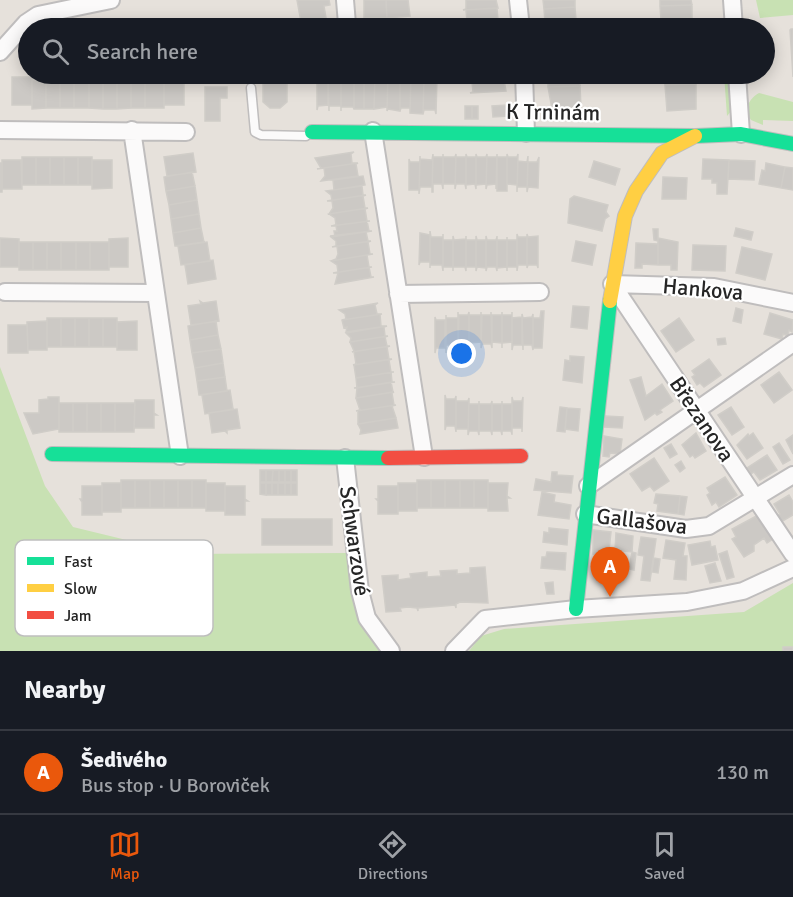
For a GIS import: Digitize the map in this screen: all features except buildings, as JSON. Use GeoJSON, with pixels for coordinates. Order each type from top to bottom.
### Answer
{"type":"FeatureCollection","features":[{"type":"Feature","properties":{"kind":"street"},"geometry":{"type":"LineString","coordinates":[[34,18],[38,15],[111,0]]}},
{"type":"Feature","properties":{"kind":"street"},"geometry":{"type":"LineString","coordinates":[[345,0],[346,18]]}},
{"type":"Feature","properties":{"kind":"street"},"geometry":{"type":"LineString","coordinates":[[518,0],[520,18]]}},
{"type":"Feature","properties":{"kind":"street"},"geometry":{"type":"LineString","coordinates":[[732,0],[733,18]]}},
{"type":"Feature","properties":{"kind":"street"},"geometry":{"type":"LineString","coordinates":[[0,52],[18,32]]}},
{"type":"Feature","properties":{"kind":"street"},"geometry":{"type":"LineString","coordinates":[[524,84],[526,133]]}},
{"type":"Feature","properties":{"kind":"street"},"geometry":{"type":"LineString","coordinates":[[738,84],[741,134]]}},
{"type":"Feature","properties":{"kind":"street"},"geometry":{"type":"LineString","coordinates":[[0,130],[186,132]]}},
{"type":"Feature","properties":{"kind":"street"},"geometry":{"type":"LineString","coordinates":[[132,130],[180,456]]}},
{"type":"Feature","properties":{"kind":"street","name":"K Trninám"},"geometry":{"type":"LineString","coordinates":[[312,132],[695,136],[741,134],[793,144]]}},
{"type":"Feature","properties":{"kind":"street"},"geometry":{"type":"LineString","coordinates":[[373,132],[424,457]]}},
{"type":"Feature","properties":{"kind":"street"},"geometry":{"type":"LineString","coordinates":[[576,609],[612,284],[625,216],[636,191],[662,153],[695,136]]}},
{"type":"Feature","properties":{"kind":"street","name":"Hankova"},"geometry":{"type":"LineString","coordinates":[[612,284],[714,286],[793,303]]}},
{"type":"Feature","properties":{"kind":"street","name":"Březanova"},"geometry":{"type":"LineString","coordinates":[[612,284],[793,554]]}},
{"type":"Feature","properties":{"kind":"street"},"geometry":{"type":"LineString","coordinates":[[5,292],[156,293]]}},
{"type":"Feature","properties":{"kind":"street"},"geometry":{"type":"LineString","coordinates":[[399,294],[540,292]]}},
{"type":"Feature","properties":{"kind":"street"},"geometry":{"type":"LineString","coordinates":[[588,486],[793,343]]}},
{"type":"Feature","properties":{"kind":"street"},"geometry":{"type":"LineString","coordinates":[[52,454],[345,458],[520,456]]}},
{"type":"Feature","properties":{"kind":"street","name":"Schwarzové"},"geometry":{"type":"LineString","coordinates":[[345,458],[360,591],[367,618],[391,651]]}},
{"type":"Feature","properties":{"kind":"street","name":"Gallašova"},"geometry":{"type":"LineString","coordinates":[[585,514],[686,529],[709,526],[793,475]]}},
{"type":"Feature","properties":{"kind":"street"},"geometry":{"type":"LineString","coordinates":[[454,651],[484,619],[576,609],[687,603],[743,591],[793,568]]}},
{"type":"Feature","properties":{"kind":"lane"},"geometry":{"type":"LineString","coordinates":[[251,88],[255,132],[261,135],[306,136],[312,132]]}},
{"type":"Feature","properties":{"kind":"green space"},"geometry":{"type":"Polygon","coordinates":[[[756,0],[793,0],[793,15],[760,18],[756,0]]]}},
{"type":"Feature","properties":{"kind":"green space"},"geometry":{"type":"Polygon","coordinates":[[[725,84],[731,84],[732,110],[727,116],[725,84]]]}},
{"type":"Feature","properties":{"kind":"green space"},"geometry":{"type":"Polygon","coordinates":[[[759,93],[793,102],[793,121],[763,120],[763,125],[751,120],[747,108],[752,98],[759,93]]]}},
{"type":"Feature","properties":{"kind":"green space"},"geometry":{"type":"Polygon","coordinates":[[[0,367],[45,486],[73,527],[126,540],[15,540],[15,636],[213,636],[213,554],[350,553],[386,651],[0,651],[0,367]]]}},
{"type":"Feature","properties":{"kind":"green space"},"geometry":{"type":"Polygon","coordinates":[[[793,583],[793,651],[469,651],[481,636],[504,629],[744,612],[793,583]]]}},
{"type":"Feature","properties":{"kind":"traffic: fast"},"geometry":{"type":"LineString","coordinates":[[312,132],[695,136],[741,134],[793,144]]}},
{"type":"Feature","properties":{"kind":"traffic: fast"},"geometry":{"type":"LineString","coordinates":[[576,609],[610,301]]}},
{"type":"Feature","properties":{"kind":"traffic: fast"},"geometry":{"type":"LineString","coordinates":[[52,454],[388,458]]}},
{"type":"Feature","properties":{"kind":"traffic: slow"},"geometry":{"type":"LineString","coordinates":[[610,301],[625,216],[636,191],[662,153],[695,136]]}},
{"type":"Feature","properties":{"kind":"traffic: jam"},"geometry":{"type":"LineString","coordinates":[[388,458],[521,456]]}},
{"type":"Feature","properties":{"kind":"place","name":"Šedivého"},"geometry":{"type":"Point","coordinates":[610,597]}}]}
